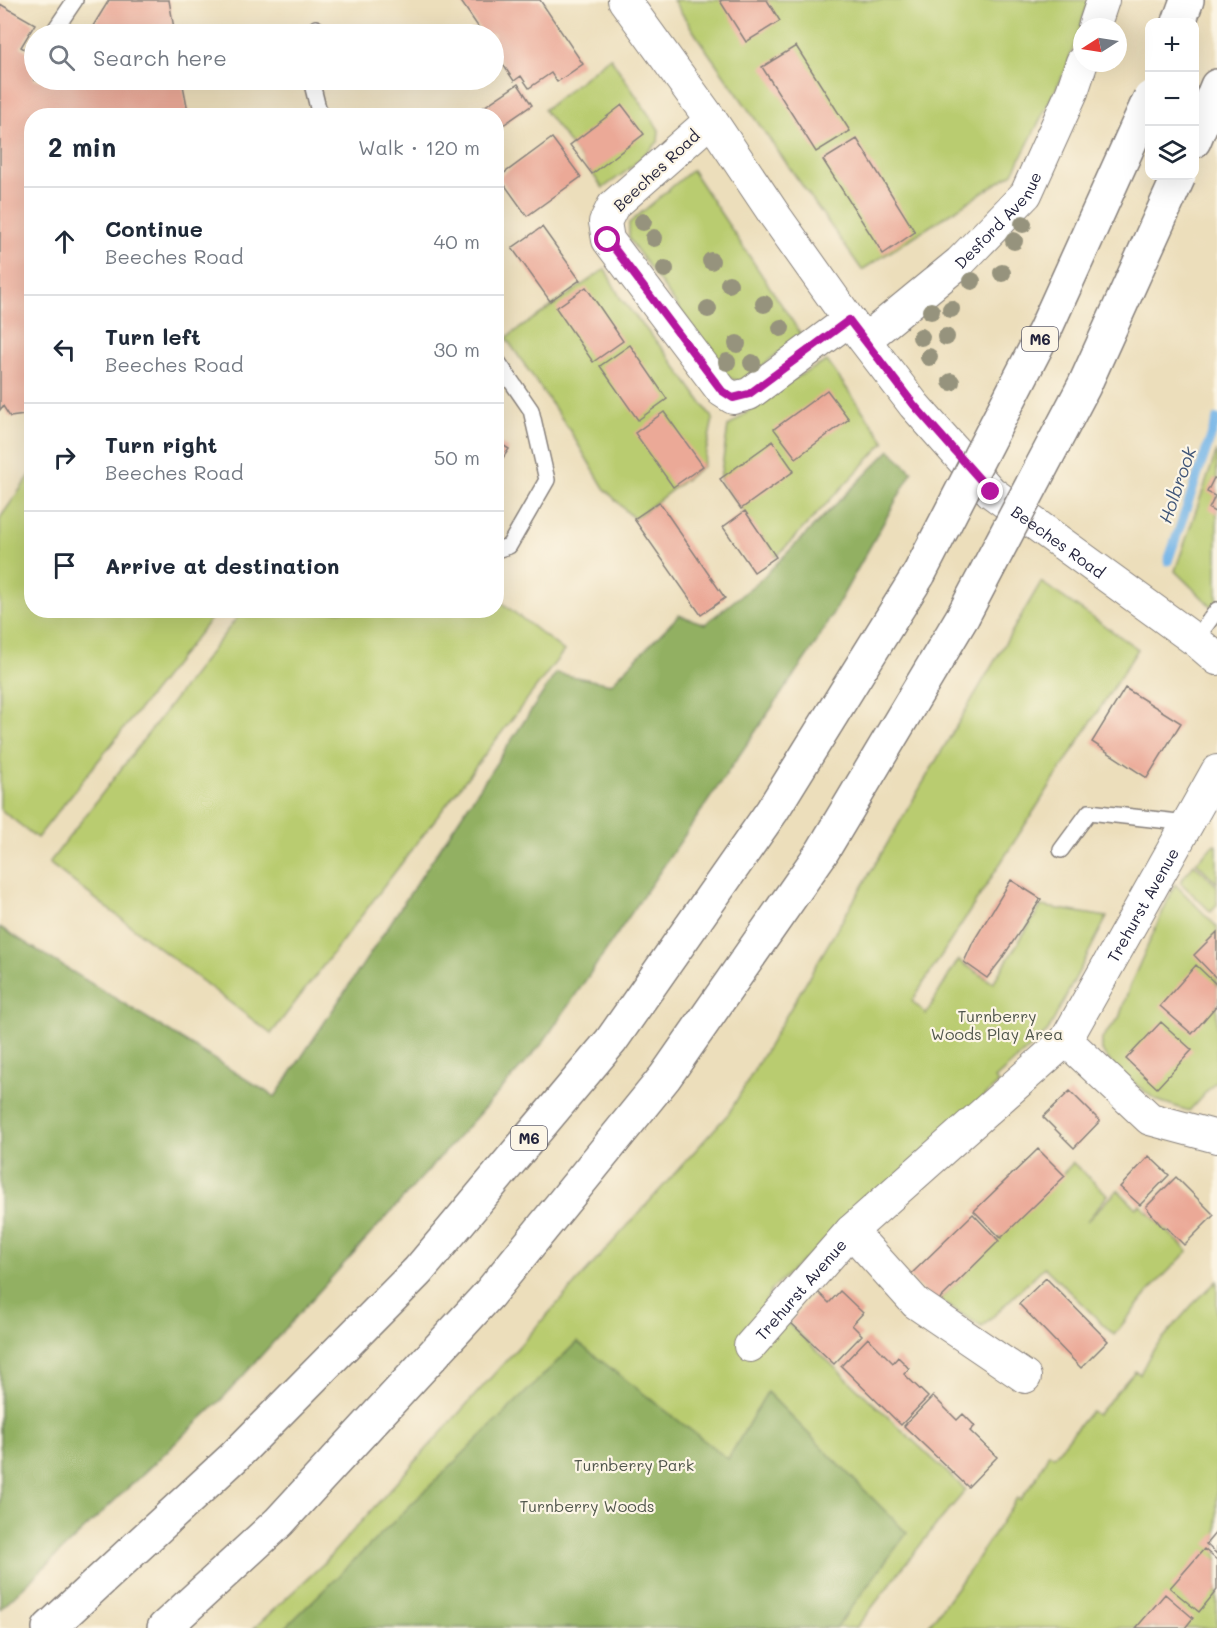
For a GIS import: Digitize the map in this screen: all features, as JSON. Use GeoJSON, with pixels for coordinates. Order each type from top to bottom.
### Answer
{"type":"FeatureCollection","features":[{"type":"Feature","properties":{"kind":"highway"},"geometry":{"type":"LineString","coordinates":[[1180,18],[1187,0]]}},
{"type":"Feature","properties":{"kind":"highway"},"geometry":{"type":"LineString","coordinates":[[1199,129],[1217,86]]}},
{"type":"Feature","properties":{"kind":"highway","name":"M6"},"geometry":{"type":"LineString","coordinates":[[49,1628],[233,1458],[418,1271],[611,1041],[772,811],[919,574],[1045,330],[1145,107]]}},
{"type":"Feature","properties":{"kind":"highway"},"geometry":{"type":"LineString","coordinates":[[164,1628],[279,1522],[489,1294],[665,1077],[822,852],[963,616],[1084,386],[1177,180]]}},
{"type":"Feature","properties":{"kind":"street","name":"Beeches Road"},"geometry":{"type":"LineString","coordinates":[[624,0],[711,120],[776,217],[857,330],[914,405],[991,492],[1206,649]]}},
{"type":"Feature","properties":{"kind":"street"},"geometry":{"type":"LineString","coordinates":[[1097,18],[1103,0]]}},
{"type":"Feature","properties":{"kind":"street","name":"Desford Avenue"},"geometry":{"type":"LineString","coordinates":[[857,330],[960,262],[1026,194],[1072,92],[1079,72]]}},
{"type":"Feature","properties":{"kind":"street","name":"Beeches Road"},"geometry":{"type":"LineString","coordinates":[[711,120],[613,206],[605,222],[608,240],[722,391],[733,398],[749,394],[857,330]]}},
{"type":"Feature","properties":{"kind":"street","name":"Trehurst Avenue"},"geometry":{"type":"LineString","coordinates":[[750,1346],[851,1231],[1066,1040],[1217,771]]}},
{"type":"Feature","properties":{"kind":"street"},"geometry":{"type":"LineString","coordinates":[[1066,1040],[1150,1119],[1217,1137]]}},
{"type":"Feature","properties":{"kind":"street","name":"Trehurst Avenue"},"geometry":{"type":"LineString","coordinates":[[851,1231],[916,1303],[1025,1377]]}},
{"type":"Feature","properties":{"kind":"lane"},"geometry":{"type":"LineString","coordinates":[[59,24],[75,0]]}},
{"type":"Feature","properties":{"kind":"lane"},"geometry":{"type":"LineString","coordinates":[[314,90],[318,108]]}},
{"type":"Feature","properties":{"kind":"lane"},"geometry":{"type":"LineString","coordinates":[[504,371],[531,410],[547,480],[509,546],[504,547]]}},
{"type":"Feature","properties":{"kind":"lane"},"geometry":{"type":"LineString","coordinates":[[1206,649],[1217,610]]}},
{"type":"Feature","properties":{"kind":"lane"},"geometry":{"type":"LineString","coordinates":[[1061,850],[1089,812],[1187,823]]}},
{"type":"Feature","properties":{"kind":"green space"},"geometry":{"type":"Polygon","coordinates":[[[673,0],[1089,0],[1083,18],[1073,18],[1073,49],[1067,67],[1013,173],[862,270],[673,0]]]}},
{"type":"Feature","properties":{"kind":"green space"},"geometry":{"type":"Polygon","coordinates":[[[610,57],[659,130],[658,142],[628,170],[603,188],[544,110],[610,57]]]}},
{"type":"Feature","properties":{"kind":"green space"},"geometry":{"type":"Polygon","coordinates":[[[692,170],[801,334],[743,382],[729,378],[629,239],[629,223],[692,170]]]}},
{"type":"Feature","properties":{"kind":"green space"},"geometry":{"type":"Polygon","coordinates":[[[605,269],[621,299],[669,357],[713,419],[703,466],[634,519],[604,488],[569,429],[506,338],[605,269]]]}},
{"type":"Feature","properties":{"kind":"green space"},"geometry":{"type":"Polygon","coordinates":[[[827,361],[885,442],[776,557],[720,479],[728,427],[782,385],[827,361]]]}},
{"type":"Feature","properties":{"kind":"green space"},"geometry":{"type":"Polygon","coordinates":[[[890,450],[912,472],[816,643],[542,1044],[223,1398],[0,1609],[0,927],[275,1097],[556,673],[611,684],[679,615],[705,624],[759,581],[890,450]]]}},
{"type":"Feature","properties":{"kind":"green space"},"geometry":{"type":"Polygon","coordinates":[[[1217,450],[1217,612],[1175,571],[1217,450]]]}},
{"type":"Feature","properties":{"kind":"green space"},"geometry":{"type":"Polygon","coordinates":[[[24,484],[24,618],[211,618],[37,838],[0,809],[0,518],[24,484]]]}},
{"type":"Feature","properties":{"kind":"green space","name":"Turnberry Park"},"geometry":{"type":"Polygon","coordinates":[[[1041,582],[1138,649],[912,1001],[926,1014],[958,960],[993,983],[1041,906],[1107,917],[1048,1031],[995,1079],[999,1083],[772,1289],[746,1342],[782,1318],[966,1490],[856,1628],[254,1628],[323,1564],[729,1113],[1041,582]]]}},
{"type":"Feature","properties":{"kind":"green space"},"geometry":{"type":"Polygon","coordinates":[[[504,604],[564,651],[271,1034],[49,863],[237,618],[504,618],[504,604]]]}},
{"type":"Feature","properties":{"kind":"green space"},"geometry":{"type":"Polygon","coordinates":[[[1215,844],[1217,847],[1217,883],[1196,862],[1215,844]]]}},
{"type":"Feature","properties":{"kind":"green space"},"geometry":{"type":"Polygon","coordinates":[[[1194,864],[1217,886],[1217,905],[1211,912],[1180,882],[1194,864]]]}},
{"type":"Feature","properties":{"kind":"green space"},"geometry":{"type":"Polygon","coordinates":[[[1175,884],[1217,927],[1217,1080],[1189,1111],[1156,1100],[1115,1068],[1102,1051],[1102,1038],[1119,1018],[1129,988],[1175,884]]]}},
{"type":"Feature","properties":{"kind":"green space"},"geometry":{"type":"Polygon","coordinates":[[[1073,1163],[1108,1195],[1087,1221],[1118,1190],[1136,1208],[1140,1205],[1188,1251],[1148,1292],[1114,1335],[1044,1267],[982,1327],[939,1300],[1073,1163]]]}},
{"type":"Feature","properties":{"kind":"green space"},"geometry":{"type":"Polygon","coordinates":[[[1217,1281],[1217,1628],[927,1628],[971,1568],[1017,1498],[1020,1500],[1035,1480],[1049,1453],[1054,1456],[1091,1411],[1097,1415],[1135,1371],[1140,1374],[1152,1351],[1192,1305],[1217,1281]]]}},
{"type":"Feature","properties":{"kind":"green space","name":"Turnberry Woods"},"geometry":{"type":"Polygon","coordinates":[[[577,1342],[728,1459],[767,1392],[907,1533],[836,1628],[285,1628],[577,1342]]]}},
{"type":"Feature","properties":{"kind":"building"},"geometry":{"type":"Polygon","coordinates":[[[109,0],[169,0],[173,24],[94,24],[109,0]]]}},
{"type":"Feature","properties":{"kind":"building"},"geometry":{"type":"Polygon","coordinates":[[[460,0],[540,0],[583,64],[557,82],[551,73],[529,88],[521,76],[514,81],[504,66],[504,24],[476,24],[460,0]]]}},
{"type":"Feature","properties":{"kind":"building"},"geometry":{"type":"Polygon","coordinates":[[[767,0],[780,21],[746,42],[720,1],[767,0]]]}},
{"type":"Feature","properties":{"kind":"building"},"geometry":{"type":"Polygon","coordinates":[[[0,4],[35,24],[24,24],[24,42],[21,47],[24,49],[24,90],[184,90],[187,108],[24,108],[24,415],[10,417],[3,406],[0,410],[0,4]]]}},
{"type":"Feature","properties":{"kind":"building"},"geometry":{"type":"Polygon","coordinates":[[[796,46],[850,131],[816,152],[762,67],[796,46]]]}},
{"type":"Feature","properties":{"kind":"building"},"geometry":{"type":"Polygon","coordinates":[[[518,84],[532,105],[504,124],[504,108],[482,108],[518,84]]]}},
{"type":"Feature","properties":{"kind":"building"},"geometry":{"type":"Polygon","coordinates":[[[622,105],[644,134],[592,174],[570,145],[622,105]]]}},
{"type":"Feature","properties":{"kind":"building"},"geometry":{"type":"Polygon","coordinates":[[[552,138],[581,177],[527,216],[504,184],[504,173],[552,138]]]}},
{"type":"Feature","properties":{"kind":"building"},"geometry":{"type":"Polygon","coordinates":[[[857,139],[915,232],[883,254],[823,160],[857,139]]]}},
{"type":"Feature","properties":{"kind":"building"},"geometry":{"type":"Polygon","coordinates":[[[542,227],[580,280],[550,301],[512,248],[542,227]]]}},
{"type":"Feature","properties":{"kind":"building"},"geometry":{"type":"Polygon","coordinates":[[[586,287],[623,341],[593,362],[556,308],[586,287]]]}},
{"type":"Feature","properties":{"kind":"building"},"geometry":{"type":"Polygon","coordinates":[[[630,345],[667,399],[638,420],[600,366],[630,345]]]}},
{"type":"Feature","properties":{"kind":"building"},"geometry":{"type":"Polygon","coordinates":[[[827,390],[849,419],[796,458],[774,429],[827,390]]]}},
{"type":"Feature","properties":{"kind":"building"},"geometry":{"type":"Polygon","coordinates":[[[664,412],[703,466],[673,487],[635,433],[664,412]]]}},
{"type":"Feature","properties":{"kind":"building"},"geometry":{"type":"Polygon","coordinates":[[[773,441],[794,471],[741,509],[720,479],[773,441]]]}},
{"type":"Feature","properties":{"kind":"building"},"geometry":{"type":"Polygon","coordinates":[[[504,446],[509,449],[504,456],[504,446]]]}},
{"type":"Feature","properties":{"kind":"building"},"geometry":{"type":"Polygon","coordinates":[[[1214,478],[1217,479],[1217,513],[1209,509],[1215,496],[1207,492],[1214,478]]]}},
{"type":"Feature","properties":{"kind":"building"},"geometry":{"type":"Polygon","coordinates":[[[659,502],[725,598],[701,615],[634,519],[659,502]]]}},
{"type":"Feature","properties":{"kind":"building"},"geometry":{"type":"Polygon","coordinates":[[[745,511],[776,557],[754,572],[723,527],[745,511]]]}},
{"type":"Feature","properties":{"kind":"building"},"geometry":{"type":"Polygon","coordinates":[[[1125,688],[1181,723],[1147,778],[1092,742],[1125,688]]]}},
{"type":"Feature","properties":{"kind":"building"},"geometry":{"type":"Polygon","coordinates":[[[1011,880],[1041,899],[987,978],[964,962],[973,942],[1011,880]]]}},
{"type":"Feature","properties":{"kind":"building"},"geometry":{"type":"Polygon","coordinates":[[[1217,932],[1217,979],[1194,955],[1217,932]]]}},
{"type":"Feature","properties":{"kind":"building"},"geometry":{"type":"Polygon","coordinates":[[[1196,965],[1217,985],[1217,1005],[1192,1034],[1160,1006],[1196,965]]]}},
{"type":"Feature","properties":{"kind":"building"},"geometry":{"type":"Polygon","coordinates":[[[1161,1022],[1192,1050],[1157,1088],[1126,1059],[1161,1022]]]}},
{"type":"Feature","properties":{"kind":"building"},"geometry":{"type":"Polygon","coordinates":[[[1070,1091],[1100,1121],[1074,1148],[1043,1117],[1070,1091]]]}},
{"type":"Feature","properties":{"kind":"building"},"geometry":{"type":"Polygon","coordinates":[[[1038,1149],[1065,1176],[1001,1238],[974,1211],[1038,1149]]]}},
{"type":"Feature","properties":{"kind":"building"},"geometry":{"type":"Polygon","coordinates":[[[1149,1156],[1169,1175],[1140,1205],[1120,1187],[1149,1156]]]}},
{"type":"Feature","properties":{"kind":"building"},"geometry":{"type":"Polygon","coordinates":[[[1176,1177],[1214,1215],[1184,1245],[1167,1228],[1162,1227],[1146,1207],[1176,1177]]]}},
{"type":"Feature","properties":{"kind":"building"},"geometry":{"type":"Polygon","coordinates":[[[973,1214],[999,1241],[936,1303],[909,1276],[973,1214]]]}},
{"type":"Feature","properties":{"kind":"building"},"geometry":{"type":"Polygon","coordinates":[[[1046,1278],[1108,1341],[1081,1368],[1019,1304],[1046,1278]]]}},
{"type":"Feature","properties":{"kind":"building"},"geometry":{"type":"Polygon","coordinates":[[[840,1291],[863,1313],[852,1325],[862,1335],[834,1364],[790,1322],[818,1292],[829,1303],[840,1291]]]}},
{"type":"Feature","properties":{"kind":"building"},"geometry":{"type":"Polygon","coordinates":[[[868,1338],[893,1363],[898,1357],[909,1369],[904,1374],[928,1397],[901,1425],[841,1366],[868,1338]]]}},
{"type":"Feature","properties":{"kind":"building"},"geometry":{"type":"Polygon","coordinates":[[[933,1396],[957,1420],[963,1414],[975,1426],[970,1431],[997,1457],[968,1487],[904,1426],[933,1396]]]}},
{"type":"Feature","properties":{"kind":"building"},"geometry":{"type":"Polygon","coordinates":[[[1217,1531],[1217,1554],[1206,1544],[1217,1531]]]}},
{"type":"Feature","properties":{"kind":"building"},"geometry":{"type":"Polygon","coordinates":[[[1204,1549],[1217,1560],[1217,1590],[1199,1612],[1170,1588],[1204,1549]]]}},
{"type":"Feature","properties":{"kind":"building"},"geometry":{"type":"Polygon","coordinates":[[[1165,1594],[1193,1618],[1185,1628],[1136,1628],[1165,1594]]]}},
{"type":"Feature","properties":{"kind":"waterway","name":"Holbrook"},"geometry":{"type":"LineString","coordinates":[[1168,561],[1217,419]]}},
{"type":"Feature","properties":{"kind":"route"},"geometry":{"type":"LineString","coordinates":[[608,240],[722,391],[733,398],[749,394],[849,320],[914,405],[991,492]]}},
{"type":"Feature","properties":{"kind":"park label","name":"Turnberry Woods Play Area"},"geometry":{"type":"Point","coordinates":[997,1024]}}]}
